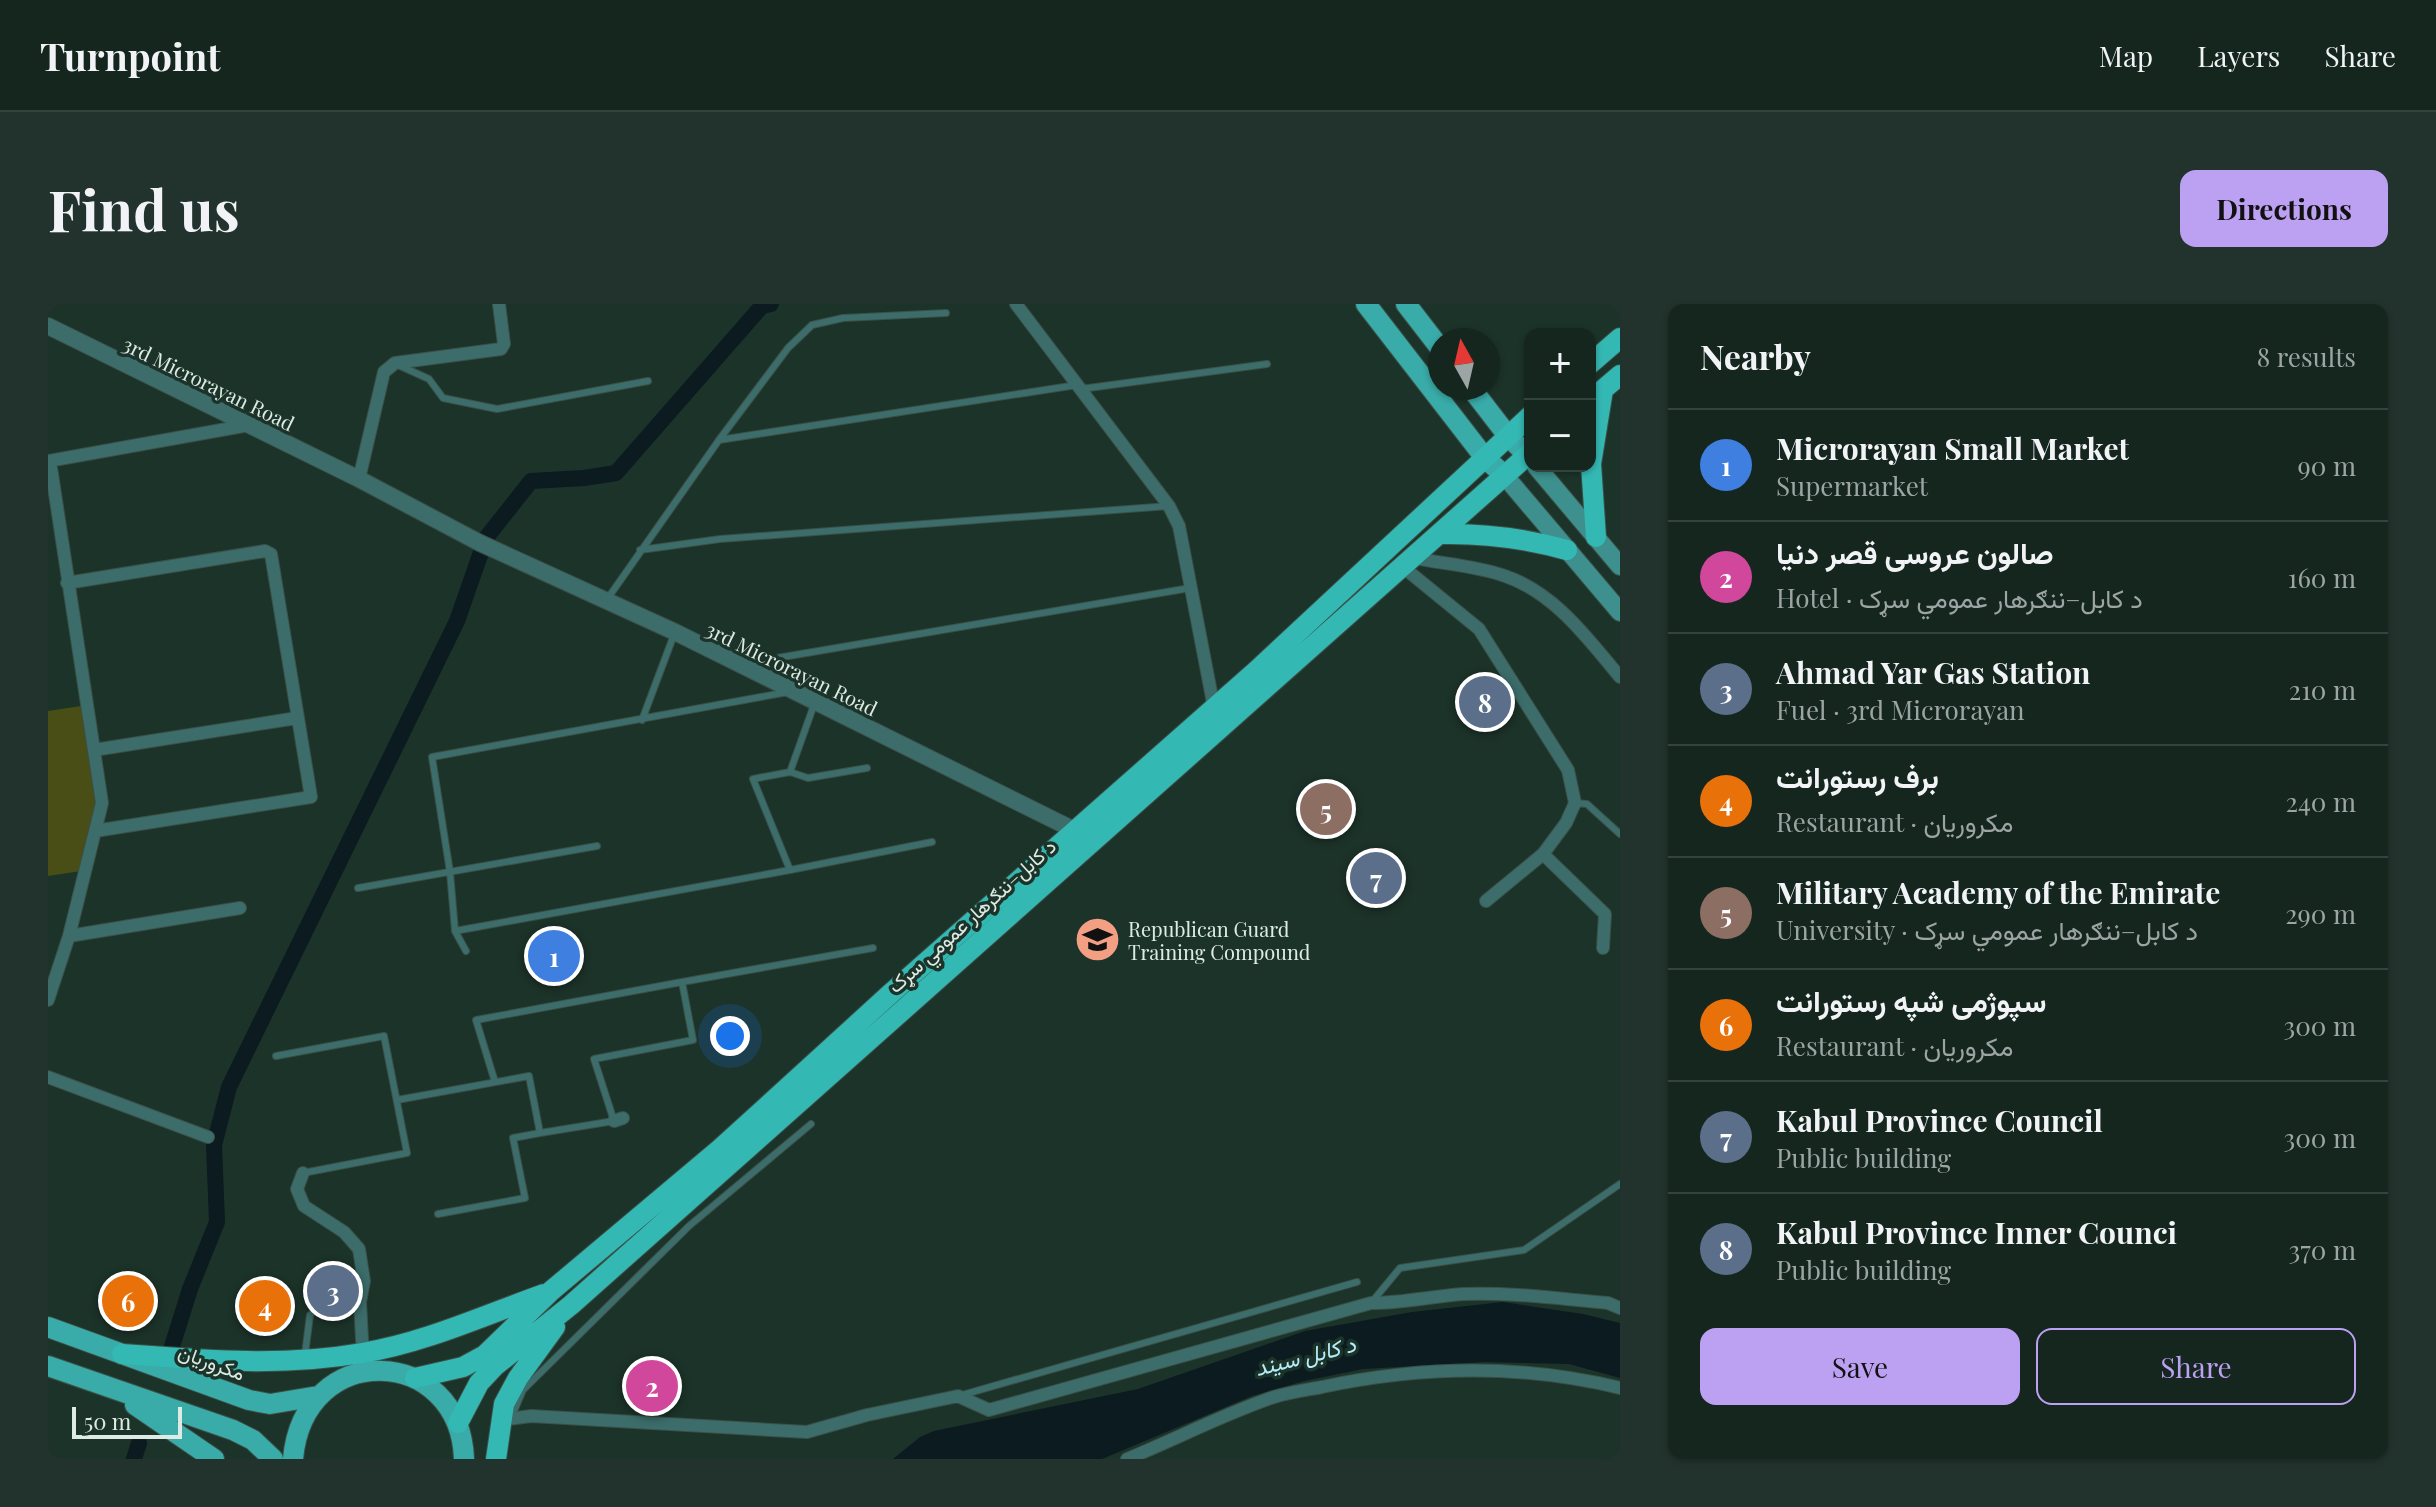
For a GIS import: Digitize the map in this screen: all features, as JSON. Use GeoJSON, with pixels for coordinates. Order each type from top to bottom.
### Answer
{"type":"FeatureCollection","features":[{"type":"Feature","properties":{"kind":"highway"},"geometry":{"type":"LineString","coordinates":[[1596,359],[1620,338]]}},
{"type":"Feature","properties":{"kind":"highway"},"geometry":{"type":"LineString","coordinates":[[1596,395],[1620,375]]}},
{"type":"Feature","properties":{"kind":"highway"},"geometry":{"type":"LineString","coordinates":[[1596,400],[1591,464],[1596,537]]}},
{"type":"Feature","properties":{"kind":"highway","name":"د کابل–ننګرهار عمومي سړک"},"geometry":{"type":"LineString","coordinates":[[415,1378],[463,1367],[485,1355],[551,1291],[720,1149],[1214,708],[1458,486],[1524,421]]}},
{"type":"Feature","properties":{"kind":"highway","name":"د کابل–ننګرهار عمومي سړک"},"geometry":{"type":"LineString","coordinates":[[458,1423],[479,1383],[495,1366],[571,1305],[950,965],[1409,563],[1504,475],[1524,462]]}},
{"type":"Feature","properties":{"kind":"highway"},"geometry":{"type":"LineString","coordinates":[[1440,534],[1481,533],[1523,538],[1567,550]]}},
{"type":"Feature","properties":{"kind":"highway"},"geometry":{"type":"LineString","coordinates":[[122,1354],[232,1362],[364,1362],[551,1291]]}},
{"type":"Feature","properties":{"kind":"highway"},"geometry":{"type":"LineString","coordinates":[[496,1459],[506,1419],[504,1404],[518,1378],[571,1305]]}},
{"type":"Feature","properties":{"kind":"main road"},"geometry":{"type":"LineString","coordinates":[[1366,304],[1485,458],[1504,475],[1620,612]]}},
{"type":"Feature","properties":{"kind":"main road"},"geometry":{"type":"LineString","coordinates":[[1406,304],[1428,332]]}},
{"type":"Feature","properties":{"kind":"main road"},"geometry":{"type":"LineString","coordinates":[[1480,400],[1524,451]]}},
{"type":"Feature","properties":{"kind":"main road"},"geometry":{"type":"LineString","coordinates":[[1543,472],[1620,566]]}},
{"type":"Feature","properties":{"kind":"main road","name":"مکروریان"},"geometry":{"type":"LineString","coordinates":[[48,1327],[249,1400],[270,1404],[318,1396]]}},
{"type":"Feature","properties":{"kind":"main road"},"geometry":{"type":"LineString","coordinates":[[293,1459],[295,1437],[304,1415],[318,1396],[364,1362],[415,1378],[440,1397],[458,1423],[465,1459]]}},
{"type":"Feature","properties":{"kind":"main road"},"geometry":{"type":"LineString","coordinates":[[48,1366],[233,1430],[253,1440],[273,1459]]}},
{"type":"Feature","properties":{"kind":"main road"},"geometry":{"type":"LineString","coordinates":[[108,1388],[214,1459]]}},
{"type":"Feature","properties":{"kind":"street"},"geometry":{"type":"LineString","coordinates":[[359,479],[384,372],[395,363],[501,349],[504,344],[499,304]]}},
{"type":"Feature","properties":{"kind":"street"},"geometry":{"type":"LineString","coordinates":[[1016,304],[1169,506],[1179,526],[1214,708]]}},
{"type":"Feature","properties":{"kind":"street","name":"3rd Microrayan Road"},"geometry":{"type":"LineString","coordinates":[[48,326],[359,479],[484,546],[675,632],[1074,830]]}},
{"type":"Feature","properties":{"kind":"street"},"geometry":{"type":"LineString","coordinates":[[48,1000],[69,936],[102,803],[49,461],[249,425]]}},
{"type":"Feature","properties":{"kind":"street"},"geometry":{"type":"LineString","coordinates":[[67,583],[265,551],[271,554],[311,797],[95,831]]}},
{"type":"Feature","properties":{"kind":"street"},"geometry":{"type":"LineString","coordinates":[[1409,563],[1506,576],[1534,591],[1569,616],[1620,677]]}},
{"type":"Feature","properties":{"kind":"street"},"geometry":{"type":"LineString","coordinates":[[1409,563],[1479,629],[1568,770],[1575,803],[1566,823],[1543,854],[1486,901]]}},
{"type":"Feature","properties":{"kind":"street"},"geometry":{"type":"LineString","coordinates":[[94,750],[297,718]]}},
{"type":"Feature","properties":{"kind":"street"},"geometry":{"type":"LineString","coordinates":[[1543,854],[1605,914],[1603,948]]}},
{"type":"Feature","properties":{"kind":"street"},"geometry":{"type":"LineString","coordinates":[[69,936],[240,908]]}},
{"type":"Feature","properties":{"kind":"street"},"geometry":{"type":"LineString","coordinates":[[48,1077],[208,1137]]}},
{"type":"Feature","properties":{"kind":"street"},"geometry":{"type":"LineString","coordinates":[[303,1173],[297,1189],[304,1206],[344,1232],[359,1249],[364,1281],[360,1302],[364,1362]]}},
{"type":"Feature","properties":{"kind":"street"},"geometry":{"type":"LineString","coordinates":[[506,1419],[531,1416],[807,1432],[867,1415],[958,1396],[989,1410],[1371,1303],[1462,1294],[1509,1294],[1608,1303],[1620,1308]]}},
{"type":"Feature","properties":{"kind":"street"},"geometry":{"type":"LineString","coordinates":[[1127,1459],[1275,1397],[1359,1379],[1458,1370],[1519,1372],[1583,1379],[1620,1388]]}},
{"type":"Feature","properties":{"kind":"lane"},"geometry":{"type":"LineString","coordinates":[[606,601],[719,440],[788,348],[812,325],[843,318],[946,313]]}},
{"type":"Feature","properties":{"kind":"lane"},"geometry":{"type":"LineString","coordinates":[[395,363],[429,379],[443,398],[497,409],[648,381]]}},
{"type":"Feature","properties":{"kind":"lane"},"geometry":{"type":"LineString","coordinates":[[719,440],[1079,387],[1267,364]]}},
{"type":"Feature","properties":{"kind":"lane"},"geometry":{"type":"LineString","coordinates":[[640,550],[720,539],[1169,506]]}},
{"type":"Feature","properties":{"kind":"lane"},"geometry":{"type":"LineString","coordinates":[[745,668],[777,658],[1191,588]]}},
{"type":"Feature","properties":{"kind":"lane"},"geometry":{"type":"LineString","coordinates":[[642,720],[675,632]]}},
{"type":"Feature","properties":{"kind":"lane"},"geometry":{"type":"LineString","coordinates":[[466,951],[455,931],[450,872],[432,757],[792,692]]}},
{"type":"Feature","properties":{"kind":"lane"},"geometry":{"type":"LineString","coordinates":[[790,772],[815,702]]}},
{"type":"Feature","properties":{"kind":"lane"},"geometry":{"type":"LineString","coordinates":[[790,870],[753,779],[790,772],[808,778],[867,768]]}},
{"type":"Feature","properties":{"kind":"lane"},"geometry":{"type":"LineString","coordinates":[[1575,803],[1587,804],[1620,834]]}},
{"type":"Feature","properties":{"kind":"lane"},"geometry":{"type":"LineString","coordinates":[[455,931],[932,842]]}},
{"type":"Feature","properties":{"kind":"lane"},"geometry":{"type":"LineString","coordinates":[[358,888],[597,846]]}},
{"type":"Feature","properties":{"kind":"lane"},"geometry":{"type":"LineString","coordinates":[[495,1082],[476,1020],[873,948]]}},
{"type":"Feature","properties":{"kind":"lane"},"geometry":{"type":"LineString","coordinates":[[438,1214],[525,1198],[513,1138],[618,1119],[594,1059],[693,1040],[682,982]]}},
{"type":"Feature","properties":{"kind":"lane"},"geometry":{"type":"LineString","coordinates":[[276,1056],[384,1036],[407,1153],[303,1173]]}},
{"type":"Feature","properties":{"kind":"lane"},"geometry":{"type":"LineString","coordinates":[[397,1100],[529,1076],[540,1133]]}},
{"type":"Feature","properties":{"kind":"lane"},"geometry":{"type":"LineString","coordinates":[[506,1419],[523,1390],[689,1226],[811,1124]]}},
{"type":"Feature","properties":{"kind":"lane"},"geometry":{"type":"LineString","coordinates":[[1371,1303],[1400,1268],[1524,1250],[1620,1184]]}},
{"type":"Feature","properties":{"kind":"lane"},"geometry":{"type":"LineString","coordinates":[[958,1396],[1357,1282]]}},
{"type":"Feature","properties":{"kind":"lane"},"geometry":{"type":"LineString","coordinates":[[302,1361],[310,1315],[322,1308],[360,1302]]}},
{"type":"Feature","properties":{"kind":"green space"},"geometry":{"type":"Polygon","coordinates":[[[81,706],[96,806],[81,871],[48,876],[48,711],[81,706]]]}},
{"type":"Feature","properties":{"kind":"water","name":"د کابل سيند"},"geometry":{"type":"Polygon","coordinates":[[[1503,1302],[1620,1323],[1620,1378],[1569,1364],[1485,1362],[1363,1369],[1252,1396],[1102,1459],[893,1459],[920,1437],[934,1431],[1138,1389],[1305,1331],[1412,1312],[1503,1302]]]}},
{"type":"Feature","properties":{"kind":"waterway"},"geometry":{"type":"LineString","coordinates":[[169,1356],[190,1289],[217,1222],[214,1145],[229,1087],[457,621],[486,538],[531,481],[616,473],[762,306],[771,304]]}},
{"type":"Feature","properties":{"kind":"waterway"},"geometry":{"type":"LineString","coordinates":[[134,1459],[139,1443]]}},
{"type":"Feature","properties":{"kind":"place","name":"Kabul Province Inner Counci"},"geometry":{"type":"Point","coordinates":[1485,702]}},
{"type":"Feature","properties":{"kind":"place","name":"Military Academy of the Emirate"},"geometry":{"type":"Point","coordinates":[1326,809]}},
{"type":"Feature","properties":{"kind":"place","name":"Kabul Province Council"},"geometry":{"type":"Point","coordinates":[1376,878]}},
{"type":"Feature","properties":{"kind":"place","name":"Republican Guard Training Compound"},"geometry":{"type":"Point","coordinates":[1097,939]}},
{"type":"Feature","properties":{"kind":"place","name":"Microrayan Small Market"},"geometry":{"type":"Point","coordinates":[554,956]}},
{"type":"Feature","properties":{"kind":"place","name":"Ahmad Yar Gas Station"},"geometry":{"type":"Point","coordinates":[333,1291]}},
{"type":"Feature","properties":{"kind":"place","name":"سپوژمی شپه رستورانت"},"geometry":{"type":"Point","coordinates":[128,1301]}},
{"type":"Feature","properties":{"kind":"place","name":"برف رستورانت"},"geometry":{"type":"Point","coordinates":[265,1306]}},
{"type":"Feature","properties":{"kind":"place","name":"صالون عروسی قصر دنیا"},"geometry":{"type":"Point","coordinates":[652,1386]}}]}
